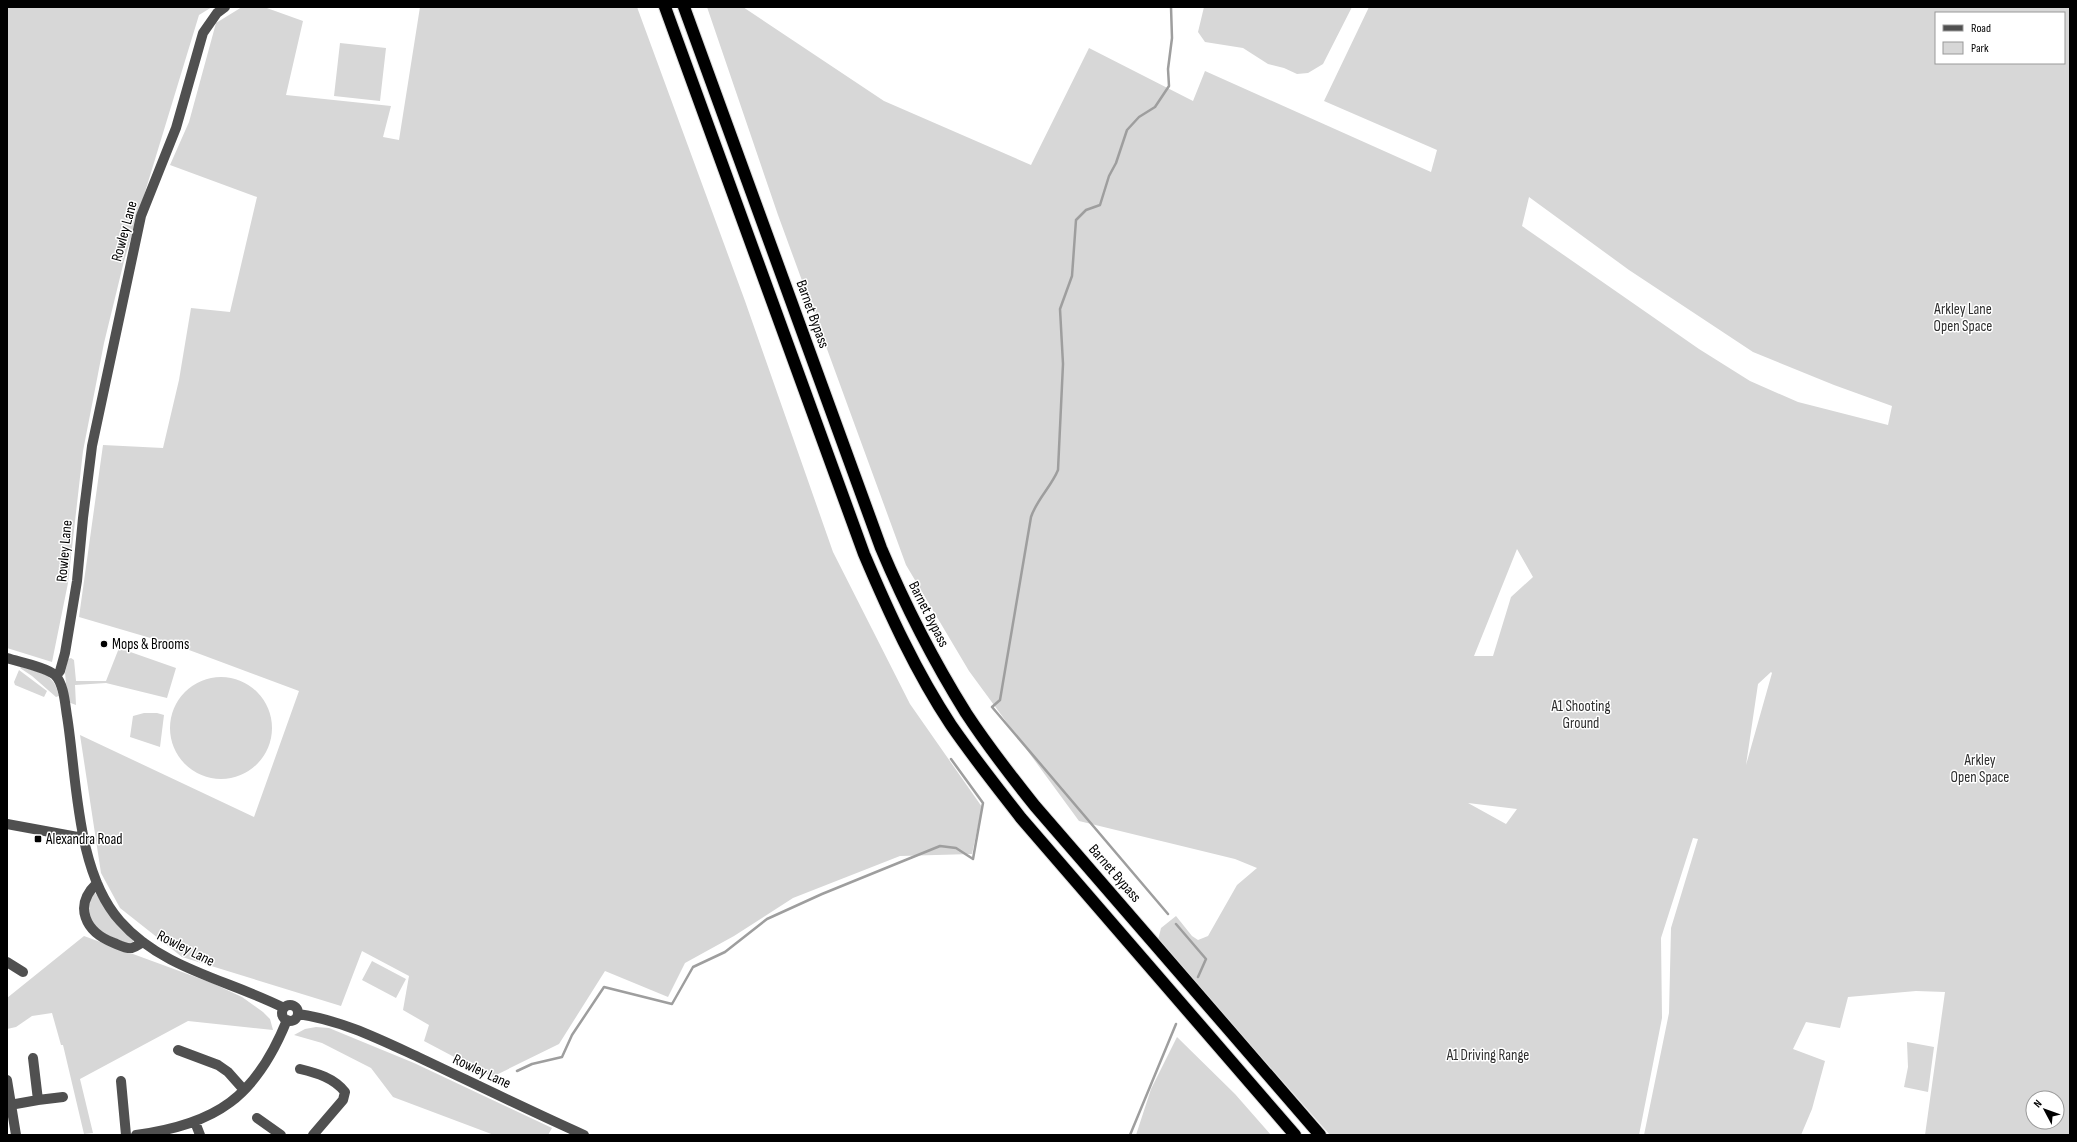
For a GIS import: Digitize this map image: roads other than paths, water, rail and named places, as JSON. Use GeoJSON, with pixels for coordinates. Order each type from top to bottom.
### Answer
{"type":"FeatureCollection","features":[{"type":"Feature","properties":{"kind":"highway"},"geometry":{"type":"LineString","coordinates":[[665,7],[864,554],[895,626],[921,675],[951,724],[1021,818],[1295,1135]]}},
{"type":"Feature","properties":{"kind":"highway","name":"Barnet Bypass"},"geometry":{"type":"LineString","coordinates":[[684,7],[881,548],[912,617],[938,666],[967,714],[1035,806],[1320,1135]]}},
{"type":"Feature","properties":{"kind":"street","name":"Rowley Lane"},"geometry":{"type":"LineString","coordinates":[[225,7],[217,13],[203,33],[176,128],[141,216],[92,446],[77,581],[65,652],[60,671],[56,676],[62,688],[72,749],[83,838],[97,883],[108,905],[119,920],[143,942],[170,960],[284,1008]]}},
{"type":"Feature","properties":{"kind":"street"},"geometry":{"type":"LineString","coordinates":[[7,658],[49,672],[56,676]]}},
{"type":"Feature","properties":{"kind":"street"},"geometry":{"type":"LineString","coordinates":[[7,824],[83,838]]}},
{"type":"Feature","properties":{"kind":"street"},"geometry":{"type":"LineString","coordinates":[[97,883],[88,891],[85,898],[85,915],[87,924],[92,931],[106,940],[127,948],[133,948],[143,942]]}},
{"type":"Feature","properties":{"kind":"street"},"geometry":{"type":"LineString","coordinates":[[7,962],[23,972]]}},
{"type":"Feature","properties":{"kind":"street"},"geometry":{"type":"LineString","coordinates":[[288,1005],[293,1005],[297,1009],[298,1014],[294,1020],[287,1020],[283,1015],[284,1008],[288,1005]]}},
{"type":"Feature","properties":{"kind":"street","name":"Rowley Lane"},"geometry":{"type":"LineString","coordinates":[[298,1014],[323,1018],[381,1040],[584,1135]]}},
{"type":"Feature","properties":{"kind":"street"},"geometry":{"type":"LineString","coordinates":[[136,1135],[164,1131],[195,1122],[219,1110],[244,1090],[270,1058],[287,1020]]}},
{"type":"Feature","properties":{"kind":"street"},"geometry":{"type":"LineString","coordinates":[[178,1050],[218,1065],[228,1072],[244,1090]]}},
{"type":"Feature","properties":{"kind":"street"},"geometry":{"type":"LineString","coordinates":[[33,1058],[38,1100]]}},
{"type":"Feature","properties":{"kind":"street"},"geometry":{"type":"LineString","coordinates":[[300,1069],[320,1074],[330,1079],[345,1092],[345,1097],[313,1135]]}},
{"type":"Feature","properties":{"kind":"street"},"geometry":{"type":"LineString","coordinates":[[7,1080],[16,1135]]}},
{"type":"Feature","properties":{"kind":"street"},"geometry":{"type":"LineString","coordinates":[[121,1080],[126,1135]]}},
{"type":"Feature","properties":{"kind":"street"},"geometry":{"type":"LineString","coordinates":[[10,1105],[64,1097]]}},
{"type":"Feature","properties":{"kind":"street"},"geometry":{"type":"LineString","coordinates":[[257,1118],[281,1135]]}},
{"type":"Feature","properties":{"kind":"street"},"geometry":{"type":"LineString","coordinates":[[195,1122],[200,1135]]}},
{"type":"Feature","properties":{"kind":"waterway"},"geometry":{"type":"LineString","coordinates":[[1168,914],[992,707],[1000,700],[1031,517],[1037,504],[1052,482],[1058,470],[1063,364],[1060,309],[1072,276],[1076,220],[1086,210],[1100,205],[1109,176],[1116,163],[1127,130],[1139,117],[1155,107],[1169,86],[1168,69],[1172,38],[1171,7]]}},
{"type":"Feature","properties":{"kind":"waterway"},"geometry":{"type":"LineString","coordinates":[[517,1071],[532,1064],[562,1057],[572,1035],[604,987],[672,1004],[693,967],[725,952],[767,919],[822,894],[940,846],[956,848],[973,859],[983,803],[951,759]]}},
{"type":"Feature","properties":{"kind":"waterway"},"geometry":{"type":"LineString","coordinates":[[1176,924],[1206,959],[1198,977]]}},
{"type":"Feature","properties":{"kind":"waterway"},"geometry":{"type":"LineString","coordinates":[[1130,1135],[1176,1024]]}},
{"type":"Feature","properties":{"kind":"place","name":"Mops & Brooms"},"geometry":{"type":"Point","coordinates":[104,644]}},
{"type":"Feature","properties":{"kind":"place","name":"Alexandra Road"},"geometry":{"type":"Point","coordinates":[38,839]}},
{"type":"Feature","properties":{"kind":"park label","name":"Arkley Lane Open Space"},"geometry":{"type":"Point","coordinates":[1963,318]}},
{"type":"Feature","properties":{"kind":"park label","name":"A1 Shooting Ground"},"geometry":{"type":"Point","coordinates":[1581,714]}},
{"type":"Feature","properties":{"kind":"park label","name":"Arkley Open Space"},"geometry":{"type":"Point","coordinates":[1980,768]}},
{"type":"Feature","properties":{"kind":"park label","name":"A1 Driving Range"},"geometry":{"type":"Point","coordinates":[1488,1055]}}]}
